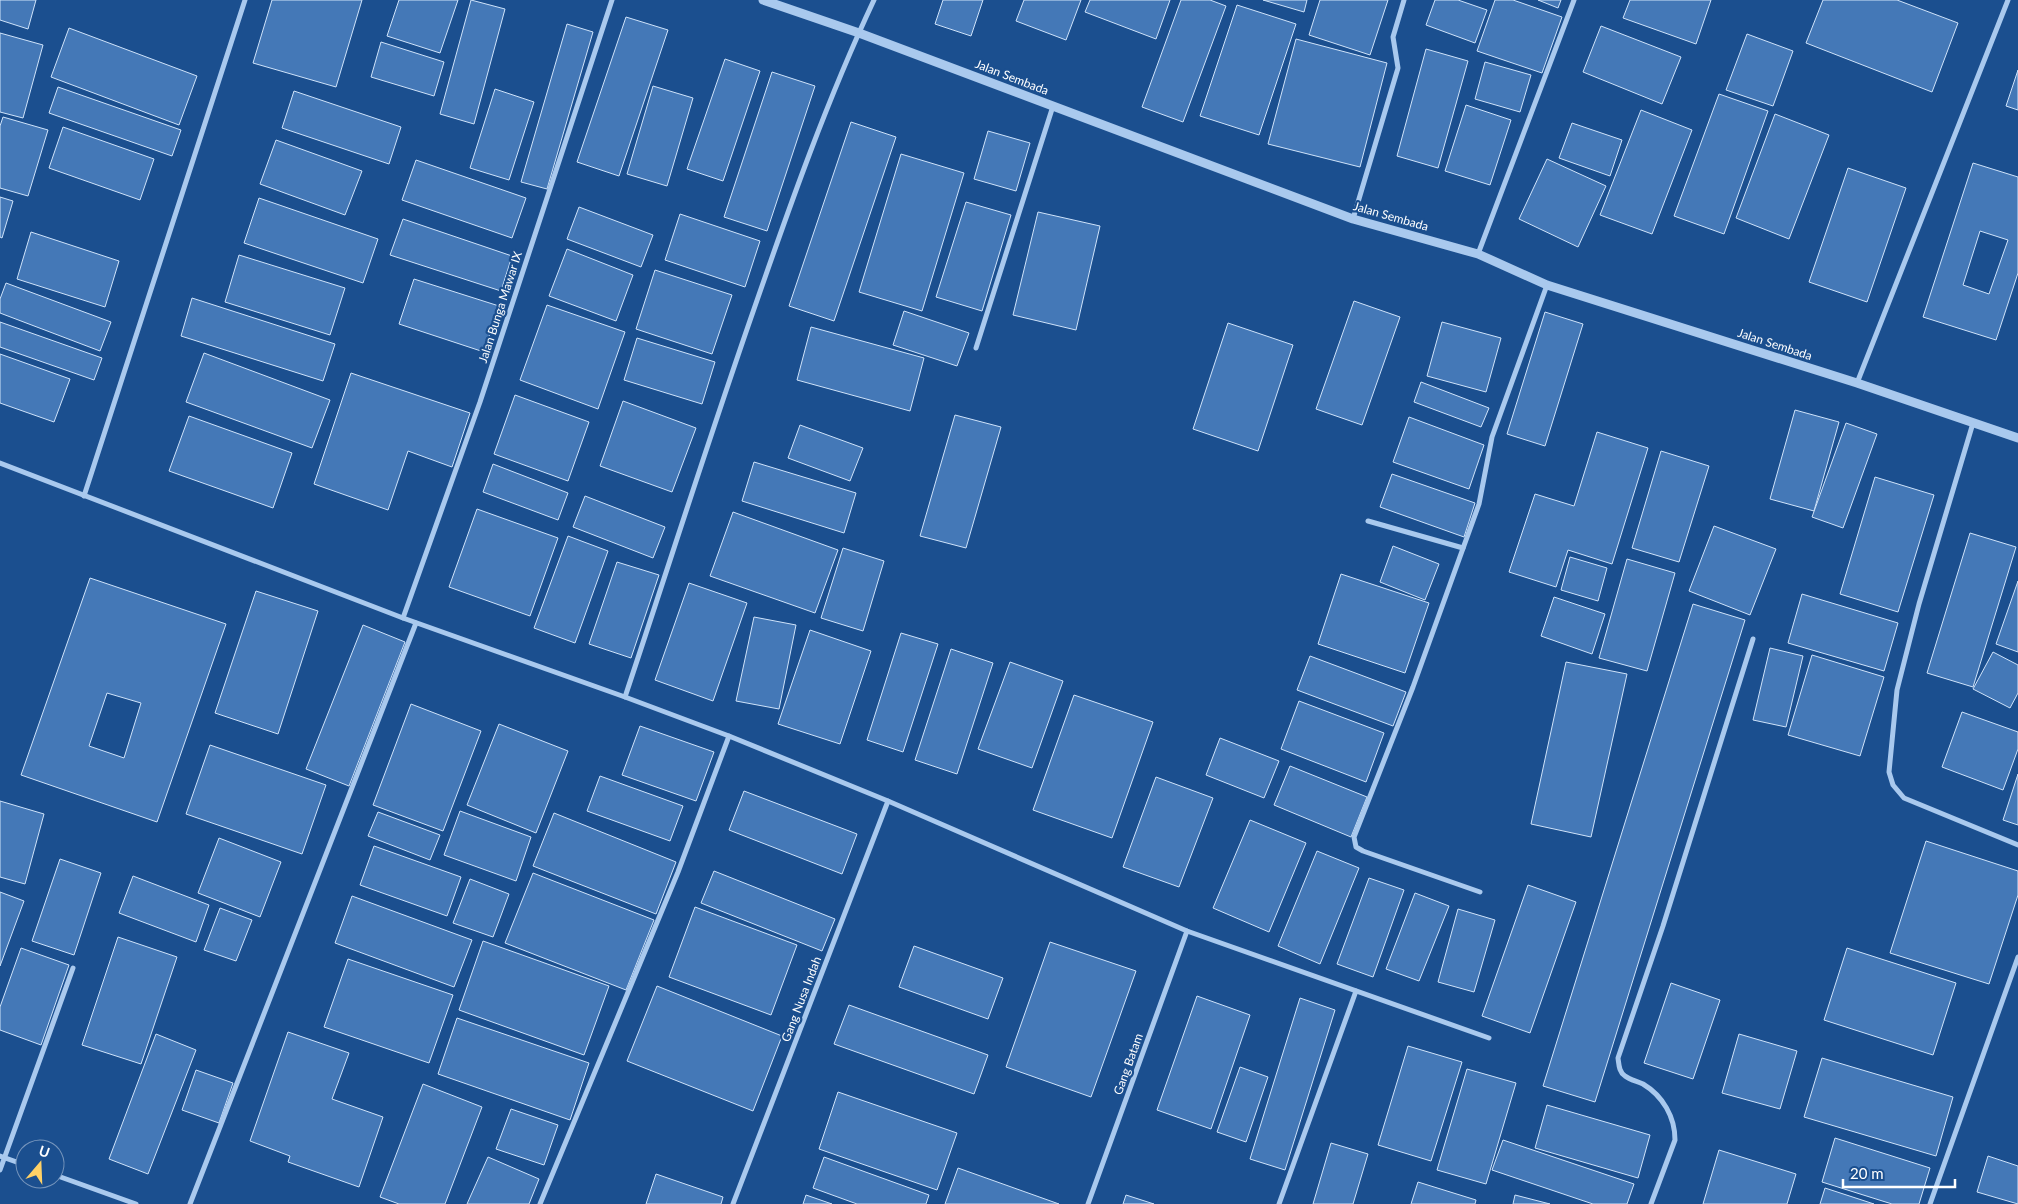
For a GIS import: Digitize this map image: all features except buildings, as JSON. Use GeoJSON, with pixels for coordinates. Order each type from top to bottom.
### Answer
{"type":"FeatureCollection","features":[{"type":"Feature","properties":{"kind":"street"},"geometry":{"type":"LineString","coordinates":[[84,496],[245,0]]}},
{"type":"Feature","properties":{"kind":"street","name":"Jalan Bunga Mawar IX"},"geometry":{"type":"LineString","coordinates":[[403,618],[480,402],[612,0]]}},
{"type":"Feature","properties":{"kind":"street","name":"Jalan Sembada"},"geometry":{"type":"LineString","coordinates":[[763,0],[859,33],[1353,219],[1478,254],[1547,285],[1857,383],[2018,438]]}},
{"type":"Feature","properties":{"kind":"street"},"geometry":{"type":"LineString","coordinates":[[626,697],[722,401],[797,184],[874,0]]}},
{"type":"Feature","properties":{"kind":"street"},"geometry":{"type":"LineString","coordinates":[[1353,219],[1398,68],[1393,38],[1404,0]]}},
{"type":"Feature","properties":{"kind":"street"},"geometry":{"type":"LineString","coordinates":[[1478,254],[1574,0]]}},
{"type":"Feature","properties":{"kind":"street"},"geometry":{"type":"LineString","coordinates":[[1857,383],[2008,0]]}},
{"type":"Feature","properties":{"kind":"street"},"geometry":{"type":"LineString","coordinates":[[976,348],[1053,106]]}},
{"type":"Feature","properties":{"kind":"street"},"geometry":{"type":"LineString","coordinates":[[1480,892],[1363,851],[1356,847],[1354,842],[1356,830],[1414,687],[1479,504],[1492,437],[1547,285]]}},
{"type":"Feature","properties":{"kind":"street"},"geometry":{"type":"LineString","coordinates":[[1973,423],[1919,604],[1897,690],[1888,772],[1893,784],[1904,798],[2018,845]]}},
{"type":"Feature","properties":{"kind":"street"},"geometry":{"type":"LineString","coordinates":[[0,463],[416,623],[626,697],[728,736],[888,801],[1187,932],[1489,1038]]}},
{"type":"Feature","properties":{"kind":"street"},"geometry":{"type":"LineString","coordinates":[[1368,521],[1463,548]]}},
{"type":"Feature","properties":{"kind":"street"},"geometry":{"type":"LineString","coordinates":[[190,1204],[416,623]]}},
{"type":"Feature","properties":{"kind":"street"},"geometry":{"type":"LineString","coordinates":[[1651,1204],[1675,1140],[1675,1130],[1671,1116],[1660,1098],[1644,1085],[1624,1076],[1619,1069],[1618,1058],[1663,926],[1753,639]]}},
{"type":"Feature","properties":{"kind":"street"},"geometry":{"type":"LineString","coordinates":[[540,1204],[678,872],[728,736]]}},
{"type":"Feature","properties":{"kind":"street","name":"Gang Nusa Indah"},"geometry":{"type":"LineString","coordinates":[[733,1204],[888,801]]}},
{"type":"Feature","properties":{"kind":"street","name":"Gang Batam"},"geometry":{"type":"LineString","coordinates":[[1088,1204],[1187,932]]}},
{"type":"Feature","properties":{"kind":"street"},"geometry":{"type":"LineString","coordinates":[[1930,1204],[2018,957]]}},
{"type":"Feature","properties":{"kind":"street"},"geometry":{"type":"LineString","coordinates":[[0,1170],[2,1156],[73,968]]}},
{"type":"Feature","properties":{"kind":"street"},"geometry":{"type":"LineString","coordinates":[[1279,1204],[1356,991]]}},
{"type":"Feature","properties":{"kind":"street"},"geometry":{"type":"LineString","coordinates":[[2,1156],[15,1161]]}},
{"type":"Feature","properties":{"kind":"street"},"geometry":{"type":"LineString","coordinates":[[65,1179],[123,1202],[136,1204]]}}]}
